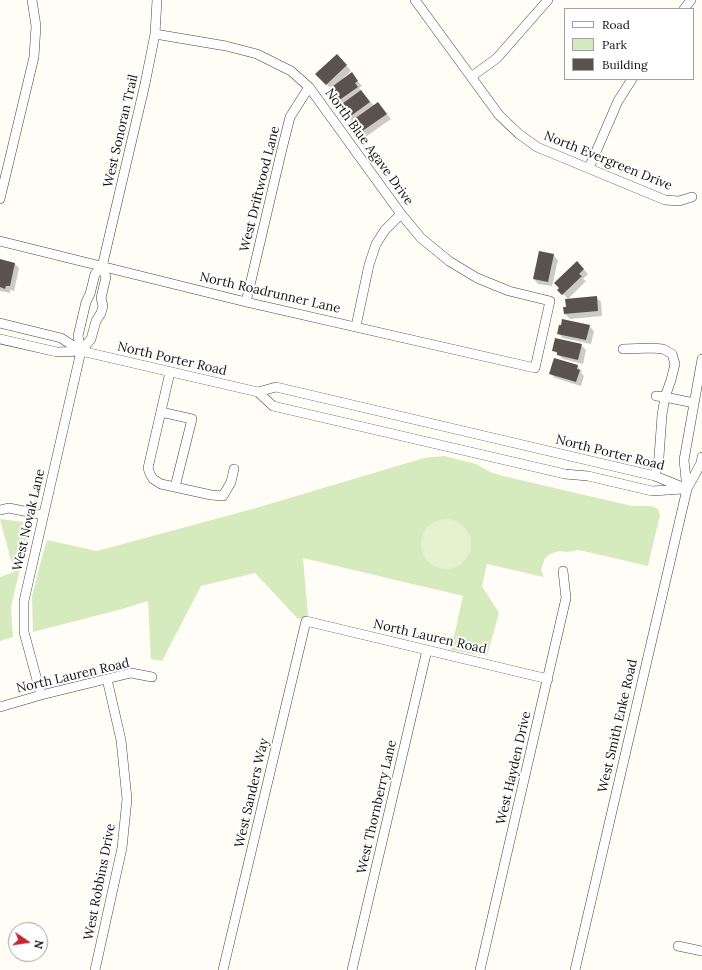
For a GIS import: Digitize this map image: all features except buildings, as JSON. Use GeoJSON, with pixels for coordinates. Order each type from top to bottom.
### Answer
{"type":"FeatureCollection","features":[{"type":"Feature","properties":{"kind":"street"},"geometry":{"type":"LineString","coordinates":[[0,199],[34,57],[36,26],[32,0]]}},
{"type":"Feature","properties":{"kind":"street","name":"West Sonoran Trail"},"geometry":{"type":"LineString","coordinates":[[81,351],[91,339],[96,321],[103,306],[101,298],[106,277],[102,267],[145,84],[155,34],[157,0]]}},
{"type":"Feature","properties":{"kind":"street","name":"North Evergreen Drive"},"geometry":{"type":"LineString","coordinates":[[415,0],[499,115],[519,134],[537,147],[665,200],[680,201],[692,197]]}},
{"type":"Feature","properties":{"kind":"street"},"geometry":{"type":"LineString","coordinates":[[471,77],[497,58],[548,0]]}},
{"type":"Feature","properties":{"kind":"street"},"geometry":{"type":"LineString","coordinates":[[685,8],[691,0]]}},
{"type":"Feature","properties":{"kind":"street","name":"North Blue Agave Drive"},"geometry":{"type":"LineString","coordinates":[[155,34],[226,46],[257,54],[291,71],[309,87],[401,214],[422,238],[449,261],[476,278],[509,291],[550,301],[535,368]]}},
{"type":"Feature","properties":{"kind":"street"},"geometry":{"type":"LineString","coordinates":[[589,168],[618,101],[631,80]]}},
{"type":"Feature","properties":{"kind":"street","name":"West Driftwood Lane"},"geometry":{"type":"LineString","coordinates":[[246,302],[290,117],[309,87]]}},
{"type":"Feature","properties":{"kind":"street"},"geometry":{"type":"LineString","coordinates":[[356,326],[369,265],[376,244],[385,230],[401,214]]}},
{"type":"Feature","properties":{"kind":"street","name":"North Roadrunner Lane"},"geometry":{"type":"LineString","coordinates":[[0,241],[246,302],[535,368]]}},
{"type":"Feature","properties":{"kind":"street","name":"West Sonoran Trail"},"geometry":{"type":"LineString","coordinates":[[81,351],[78,336],[86,302],[90,294],[94,274],[102,267]]}},
{"type":"Feature","properties":{"kind":"street","name":"North Porter Road"},"geometry":{"type":"LineString","coordinates":[[0,323],[61,338],[81,351]]}},
{"type":"Feature","properties":{"kind":"street","name":"North Porter Road"},"geometry":{"type":"LineString","coordinates":[[0,339],[57,352],[81,351],[258,392],[276,387],[655,476],[687,489]]}},
{"type":"Feature","properties":{"kind":"street"},"geometry":{"type":"LineString","coordinates":[[622,349],[663,349],[672,354],[675,364],[671,380],[661,397],[662,416],[659,456],[655,476]]}},
{"type":"Feature","properties":{"kind":"street","name":"West Novak Lane"},"geometry":{"type":"LineString","coordinates":[[41,695],[24,632],[24,600],[81,351]]}},
{"type":"Feature","properties":{"kind":"street","name":"West Smith Enke Road"},"geometry":{"type":"LineString","coordinates":[[687,489],[684,460],[702,359]]}},
{"type":"Feature","properties":{"kind":"street"},"geometry":{"type":"LineString","coordinates":[[170,372],[148,468],[150,474],[162,484],[211,496],[223,496],[231,482],[234,469]]}},
{"type":"Feature","properties":{"kind":"street","name":"North Porter Road"},"geometry":{"type":"LineString","coordinates":[[258,392],[272,406],[565,474],[588,476],[652,491],[687,489]]}},
{"type":"Feature","properties":{"kind":"street"},"geometry":{"type":"LineString","coordinates":[[661,397],[694,403]]}},
{"type":"Feature","properties":{"kind":"street"},"geometry":{"type":"LineString","coordinates":[[161,412],[192,419],[175,487]]}},
{"type":"Feature","properties":{"kind":"street","name":"West Smith Enke Road"},"geometry":{"type":"LineString","coordinates":[[575,970],[687,489],[701,463],[702,457]]}},
{"type":"Feature","properties":{"kind":"street"},"geometry":{"type":"LineString","coordinates":[[0,510],[9,508],[43,515]]}},
{"type":"Feature","properties":{"kind":"street","name":"West Hayden Drive"},"geometry":{"type":"LineString","coordinates":[[480,970],[566,598],[563,571]]}},
{"type":"Feature","properties":{"kind":"street","name":"North Lauren Road"},"geometry":{"type":"LineString","coordinates":[[306,621],[548,679]]}},
{"type":"Feature","properties":{"kind":"street","name":"West Sanders Way"},"geometry":{"type":"LineString","coordinates":[[223,970],[306,621]]}},
{"type":"Feature","properties":{"kind":"street","name":"West Thornberry Lane"},"geometry":{"type":"LineString","coordinates":[[352,970],[427,650]]}},
{"type":"Feature","properties":{"kind":"street","name":"North Lauren Road"},"geometry":{"type":"LineString","coordinates":[[0,707],[41,695],[131,673],[152,677]]}},
{"type":"Feature","properties":{"kind":"street","name":"West Robbins Drive"},"geometry":{"type":"LineString","coordinates":[[95,970],[122,848],[127,798],[121,740],[107,680]]}},
{"type":"Feature","properties":{"kind":"street"},"geometry":{"type":"LineString","coordinates":[[678,946],[702,951]]}},
{"type":"Feature","properties":{"kind":"green space"},"geometry":{"type":"Polygon","coordinates":[[[444,456],[476,464],[490,472],[503,476],[632,506],[651,506],[658,509],[660,515],[648,566],[579,550],[567,552],[559,551],[550,554],[545,558],[541,570],[544,577],[487,564],[482,586],[499,613],[487,656],[451,650],[463,596],[303,558],[308,616],[298,619],[255,573],[201,586],[162,661],[151,659],[148,601],[33,632],[32,597],[47,540],[97,551],[256,508],[424,458],[444,456]]]}},
{"type":"Feature","properties":{"kind":"green space"},"geometry":{"type":"Polygon","coordinates":[[[0,519],[24,522],[29,529],[11,607],[13,637],[0,641],[0,577],[14,572],[0,519]]]}},
{"type":"Feature","properties":{"kind":"green space"},"geometry":{"type":"Polygon","coordinates":[[[441,519],[451,519],[464,526],[471,539],[471,549],[464,562],[451,569],[441,569],[432,565],[425,558],[421,549],[421,539],[425,530],[432,523],[441,519]]]}}]}
